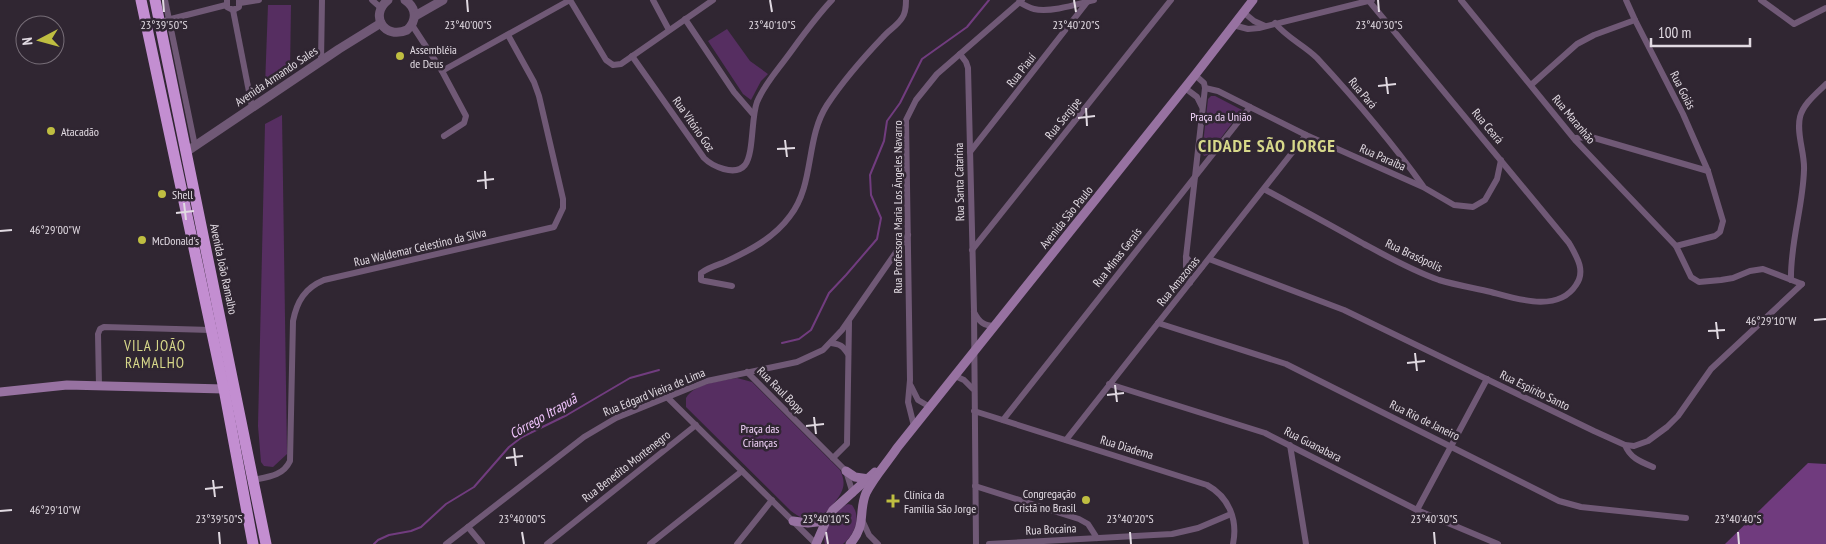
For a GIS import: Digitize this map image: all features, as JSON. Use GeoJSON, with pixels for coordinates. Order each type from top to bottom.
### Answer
{"type":"FeatureCollection","features":[{"type":"Feature","properties":{"kind":"highway","name":"Avenida João Ramalho"},"geometry":{"type":"LineString","coordinates":[[141,0],[224,389],[253,544]]}},
{"type":"Feature","properties":{"kind":"highway","name":"Avenida João Ramalho"},"geometry":{"type":"LineString","coordinates":[[155,0],[164,21],[266,544]]}},
{"type":"Feature","properties":{"kind":"highway"},"geometry":{"type":"LineString","coordinates":[[174,160],[190,149]]}},
{"type":"Feature","properties":{"kind":"main road","name":"Avenida São Paulo"},"geometry":{"type":"LineString","coordinates":[[850,544],[856,536],[862,516],[864,500],[868,491],[897,448],[1185,88],[1253,0]]}},
{"type":"Feature","properties":{"kind":"main road"},"geometry":{"type":"LineString","coordinates":[[0,392],[67,385],[224,389]]}},
{"type":"Feature","properties":{"kind":"main road","name":"Avenida São Paulo"},"geometry":{"type":"LineString","coordinates":[[816,544],[826,521],[837,506],[868,479],[897,448]]}},
{"type":"Feature","properties":{"kind":"main road"},"geometry":{"type":"LineString","coordinates":[[846,470],[855,477],[868,479]]}},
{"type":"Feature","properties":{"kind":"main road"},"geometry":{"type":"LineString","coordinates":[[852,494],[862,516]]}},
{"type":"Feature","properties":{"kind":"main road","name":"Avenida João Ramalho"},"geometry":{"type":"LineString","coordinates":[[246,509],[249,544]]}},
{"type":"Feature","properties":{"kind":"main road"},"geometry":{"type":"LineString","coordinates":[[793,521],[808,523],[826,521]]}},
{"type":"Feature","properties":{"kind":"street"},"geometry":{"type":"LineString","coordinates":[[164,0],[164,21],[226,3],[229,9],[233,10],[252,107]]}},
{"type":"Feature","properties":{"kind":"street"},"geometry":{"type":"LineString","coordinates":[[233,10],[237,9],[240,1],[259,0]]}},
{"type":"Feature","properties":{"kind":"street"},"geometry":{"type":"LineString","coordinates":[[322,0],[322,61]]}},
{"type":"Feature","properties":{"kind":"street"},"geometry":{"type":"LineString","coordinates":[[372,0],[383,4],[379,16],[381,23],[387,30],[397,33],[407,30],[412,25],[415,16],[414,10],[408,1]]}},
{"type":"Feature","properties":{"kind":"street"},"geometry":{"type":"LineString","coordinates":[[415,16],[443,0]]}},
{"type":"Feature","properties":{"kind":"street"},"geometry":{"type":"LineString","coordinates":[[442,71],[570,0],[606,60],[613,65],[617,65],[712,0]]}},
{"type":"Feature","properties":{"kind":"street"},"geometry":{"type":"LineString","coordinates":[[653,0],[669,30]]}},
{"type":"Feature","properties":{"kind":"street","name":"Rua Vitório Goz"},"geometry":{"type":"LineString","coordinates":[[632,56],[704,158],[715,167],[735,170],[746,164],[753,114],[764,87],[832,0]]}},
{"type":"Feature","properties":{"kind":"street"},"geometry":{"type":"LineString","coordinates":[[732,286],[701,280],[701,273],[755,247],[779,229],[790,216],[800,200],[805,186],[814,133],[822,114],[858,66],[902,18],[905,13],[906,0]]}},
{"type":"Feature","properties":{"kind":"street","name":"Rua Sergipe"},"geometry":{"type":"LineString","coordinates":[[972,250],[1171,0]]}},
{"type":"Feature","properties":{"kind":"street"},"geometry":{"type":"LineString","coordinates":[[1233,25],[1248,29],[1265,26],[1370,0]]}},
{"type":"Feature","properties":{"kind":"street","name":"Rua Ceará"},"geometry":{"type":"LineString","coordinates":[[1370,0],[1569,244],[1577,256],[1582,271]]}},
{"type":"Feature","properties":{"kind":"street","name":"Rua Maranhão"},"geometry":{"type":"LineString","coordinates":[[1461,0],[1575,138],[1676,246],[1691,277],[1699,282],[1733,278],[1757,269],[1763,269],[1791,280]]}},
{"type":"Feature","properties":{"kind":"street","name":"Rua Goiás"},"geometry":{"type":"LineString","coordinates":[[1626,0],[1708,171],[1722,221],[1720,232],[1715,236],[1676,246]]}},
{"type":"Feature","properties":{"kind":"street"},"geometry":{"type":"LineString","coordinates":[[1760,0],[1794,24],[1826,8]]}},
{"type":"Feature","properties":{"kind":"street"},"geometry":{"type":"LineString","coordinates":[[1021,1],[1031,9],[1038,10],[1092,1]]}},
{"type":"Feature","properties":{"kind":"street","name":"Rua Professora Maria Los Ângeles Navarro"},"geometry":{"type":"LineString","coordinates":[[914,426],[908,402],[910,380],[906,120],[913,105],[937,74],[1021,1]]}},
{"type":"Feature","properties":{"kind":"street","name":"Rua Piauí"},"geometry":{"type":"LineString","coordinates":[[970,152],[1092,1]]}},
{"type":"Feature","properties":{"kind":"street"},"geometry":{"type":"LineString","coordinates":[[1243,12],[1254,21],[1265,26]]}},
{"type":"Feature","properties":{"kind":"street"},"geometry":{"type":"LineString","coordinates":[[685,19],[734,92],[753,114]]}},
{"type":"Feature","properties":{"kind":"street"},"geometry":{"type":"LineString","coordinates":[[1531,85],[1576,44],[1635,20]]}},
{"type":"Feature","properties":{"kind":"street","name":"Avenida Armando Sales"},"geometry":{"type":"LineString","coordinates":[[190,149],[381,23]]}},
{"type":"Feature","properties":{"kind":"street","name":"Rua Pará"},"geometry":{"type":"LineString","coordinates":[[1275,23],[1284,33],[1314,56],[1340,83],[1405,161],[1423,187]]}},
{"type":"Feature","properties":{"kind":"street"},"geometry":{"type":"LineString","coordinates":[[412,25],[442,71],[466,116],[464,123],[444,136]]}},
{"type":"Feature","properties":{"kind":"street","name":"Rua Waldemar Celestino da Silva"},"geometry":{"type":"LineString","coordinates":[[253,480],[280,473],[288,466],[290,461],[293,321],[299,299],[310,288],[324,280],[554,226],[563,208],[563,199],[539,96],[534,82],[508,35]]}},
{"type":"Feature","properties":{"kind":"street","name":"Rua Santa Catarina"},"geometry":{"type":"LineString","coordinates":[[960,54],[968,68],[974,311],[973,389],[976,544]]}},
{"type":"Feature","properties":{"kind":"street"},"geometry":{"type":"LineString","coordinates":[[1190,283],[1186,268],[1186,256],[1205,88],[1204,83],[1195,75]]}},
{"type":"Feature","properties":{"kind":"street"},"geometry":{"type":"LineString","coordinates":[[1625,445],[1634,446],[1648,441],[1667,427],[1686,406],[1711,369],[1802,284],[1791,280],[1790,261],[1799,214],[1804,169],[1799,125],[1800,116],[1806,106],[1826,84]]}},
{"type":"Feature","properties":{"kind":"street"},"geometry":{"type":"LineString","coordinates":[[1185,88],[1197,97],[1203,109]]}},
{"type":"Feature","properties":{"kind":"street","name":"Rua Paraíba"},"geometry":{"type":"LineString","coordinates":[[1205,88],[1218,91],[1306,135],[1423,187],[1454,205],[1464,207],[1480,204],[1489,196],[1498,179],[1501,160]]}},
{"type":"Feature","properties":{"kind":"street","name":"Rua Minas Gerais"},"geometry":{"type":"LineString","coordinates":[[1003,420],[1250,108]]}},
{"type":"Feature","properties":{"kind":"street","name":"Rua Amazonas"},"geometry":{"type":"LineString","coordinates":[[1066,440],[1306,135]]}},
{"type":"Feature","properties":{"kind":"street"},"geometry":{"type":"LineString","coordinates":[[1575,138],[1592,137],[1708,171]]}},
{"type":"Feature","properties":{"kind":"street","name":"Rua Brasópolis"},"geometry":{"type":"LineString","coordinates":[[1264,189],[1380,252],[1440,280],[1521,301],[1546,301],[1570,293],[1578,284],[1582,271]]}},
{"type":"Feature","properties":{"kind":"street","name":"Rua Edgard Vieira de Lima"},"geometry":{"type":"LineString","coordinates":[[446,544],[584,437],[616,418],[707,381],[797,362],[823,350],[849,320],[908,236]]}},
{"type":"Feature","properties":{"kind":"street"},"geometry":{"type":"LineString","coordinates":[[1186,256],[1192,264],[1202,267]]}},
{"type":"Feature","properties":{"kind":"street","name":"Rua Espírito Santo"},"geometry":{"type":"LineString","coordinates":[[1209,260],[1344,310],[1625,445],[1628,452],[1634,458],[1653,467]]}},
{"type":"Feature","properties":{"kind":"street"},"geometry":{"type":"LineString","coordinates":[[974,311],[978,320],[983,324],[995,326]]}},
{"type":"Feature","properties":{"kind":"street"},"geometry":{"type":"LineString","coordinates":[[833,458],[846,444],[849,320]]}},
{"type":"Feature","properties":{"kind":"street","name":"Rua Rio de Janeiro"},"geometry":{"type":"LineString","coordinates":[[1158,323],[1286,364],[1559,501],[1581,506],[1686,518]]}},
{"type":"Feature","properties":{"kind":"street"},"geometry":{"type":"LineString","coordinates":[[99,386],[98,334],[100,329],[104,327],[211,330]]}},
{"type":"Feature","properties":{"kind":"street"},"geometry":{"type":"LineString","coordinates":[[831,343],[843,346],[848,354]]}},
{"type":"Feature","properties":{"kind":"street","name":"Rua Raul Bopp"},"geometry":{"type":"LineString","coordinates":[[747,372],[846,470]]}},
{"type":"Feature","properties":{"kind":"street"},"geometry":{"type":"LineString","coordinates":[[955,376],[964,380],[973,389]]}},
{"type":"Feature","properties":{"kind":"street"},"geometry":{"type":"LineString","coordinates":[[1417,510],[1487,379]]}},
{"type":"Feature","properties":{"kind":"street","name":"Rua Professora Maria Los Ângeles Navarro"},"geometry":{"type":"LineString","coordinates":[[910,380],[912,392],[918,400],[930,407]]}},
{"type":"Feature","properties":{"kind":"street","name":"Rua Guanabara"},"geometry":{"type":"LineString","coordinates":[[1109,384],[1260,431],[1417,510],[1498,544]]}},
{"type":"Feature","properties":{"kind":"street"},"geometry":{"type":"LineString","coordinates":[[668,398],[816,544]]}},
{"type":"Feature","properties":{"kind":"street","name":"Rua Diadema"},"geometry":{"type":"LineString","coordinates":[[974,411],[1208,485],[1222,495],[1226,501],[1231,514],[1234,536],[1233,544]]}},
{"type":"Feature","properties":{"kind":"street","name":"Rua Benedito Montenegro"},"geometry":{"type":"LineString","coordinates":[[546,544],[696,425]]}},
{"type":"Feature","properties":{"kind":"street"},"geometry":{"type":"LineString","coordinates":[[1290,445],[1306,544]]}},
{"type":"Feature","properties":{"kind":"street"},"geometry":{"type":"LineString","coordinates":[[846,470],[852,494]]}},
{"type":"Feature","properties":{"kind":"street"},"geometry":{"type":"LineString","coordinates":[[650,544],[742,471]]}},
{"type":"Feature","properties":{"kind":"street"},"geometry":{"type":"LineString","coordinates":[[975,486],[1079,519],[1088,524],[1097,538]]}},
{"type":"Feature","properties":{"kind":"street"},"geometry":{"type":"LineString","coordinates":[[737,544],[772,500]]}},
{"type":"Feature","properties":{"kind":"street","name":"Rua Bocaina"},"geometry":{"type":"LineString","coordinates":[[989,544],[1172,534],[1198,528],[1231,514]]}},
{"type":"Feature","properties":{"kind":"street"},"geometry":{"type":"LineString","coordinates":[[862,516],[869,535],[878,544]]}},
{"type":"Feature","properties":{"kind":"street"},"geometry":{"type":"LineString","coordinates":[[468,527],[482,544]]}},
{"type":"Feature","properties":{"kind":"green space"},"geometry":{"type":"Polygon","coordinates":[[[268,5],[291,5],[290,71],[265,86],[268,5]]]}},
{"type":"Feature","properties":{"kind":"green space"},"geometry":{"type":"Polygon","coordinates":[[[727,29],[750,61],[768,74],[761,81],[751,100],[743,94],[708,41],[727,29]]]}},
{"type":"Feature","properties":{"kind":"green space","name":"Praça da União"},"geometry":{"type":"Polygon","coordinates":[[[1211,96],[1215,96],[1242,110],[1208,155],[1204,156],[1202,153],[1208,99],[1211,96]]]}},
{"type":"Feature","properties":{"kind":"green space"},"geometry":{"type":"Polygon","coordinates":[[[282,115],[287,454],[273,467],[264,466],[261,462],[258,426],[265,124],[282,115]]]}},
{"type":"Feature","properties":{"kind":"green space","name":"Praça das Crianças"},"geometry":{"type":"Polygon","coordinates":[[[737,378],[752,382],[840,470],[844,484],[842,491],[824,514],[809,520],[791,511],[686,407],[686,398],[696,389],[737,378]]]}},
{"type":"Feature","properties":{"kind":"green space"},"geometry":{"type":"Polygon","coordinates":[[[848,504],[852,505],[856,515],[853,531],[843,544],[825,544],[825,533],[830,521],[834,515],[848,504]]]}},
{"type":"Feature","properties":{"kind":"shaded area"},"geometry":{"type":"Polygon","coordinates":[[[1808,463],[1826,464],[1826,544],[1725,544],[1808,463]]]}},
{"type":"Feature","properties":{"kind":"waterway","name":"Córrego Itrapuã"},"geometry":{"type":"LineString","coordinates":[[782,343],[799,339],[811,330],[829,293],[877,239],[881,218],[871,195],[870,175],[884,141],[887,121],[900,103],[922,59],[967,27],[989,0]]}},
{"type":"Feature","properties":{"kind":"waterway","name":"Córrego Itrapuã"},"geometry":{"type":"LineString","coordinates":[[374,544],[389,535],[421,527],[446,504],[474,487],[509,447],[522,437],[567,415],[630,378],[659,370]]}},
{"type":"Feature","properties":{"kind":"place","name":"Assembléia de Deus"},"geometry":{"type":"Point","coordinates":[400,56]}},
{"type":"Feature","properties":{"kind":"place","name":"Atacadão"},"geometry":{"type":"Point","coordinates":[51,131]}},
{"type":"Feature","properties":{"kind":"place","name":"Shell"},"geometry":{"type":"Point","coordinates":[162,194]}},
{"type":"Feature","properties":{"kind":"place","name":"McDonald's"},"geometry":{"type":"Point","coordinates":[142,240]}},
{"type":"Feature","properties":{"kind":"place","name":"Congregação Cristã no Brasil"},"geometry":{"type":"Point","coordinates":[1086,500]}},
{"type":"Feature","properties":{"kind":"place","name":"Clínica da Família São Jorge"},"geometry":{"type":"Point","coordinates":[893,501]}},
{"type":"Feature","properties":{"kind":"district","name":"CIDADE SÃO JORGE"},"geometry":{"type":"Point","coordinates":[1267,145]}},
{"type":"Feature","properties":{"kind":"district","name":"VILA JOÃO RAMALHO"},"geometry":{"type":"Point","coordinates":[155,354]}}]}
